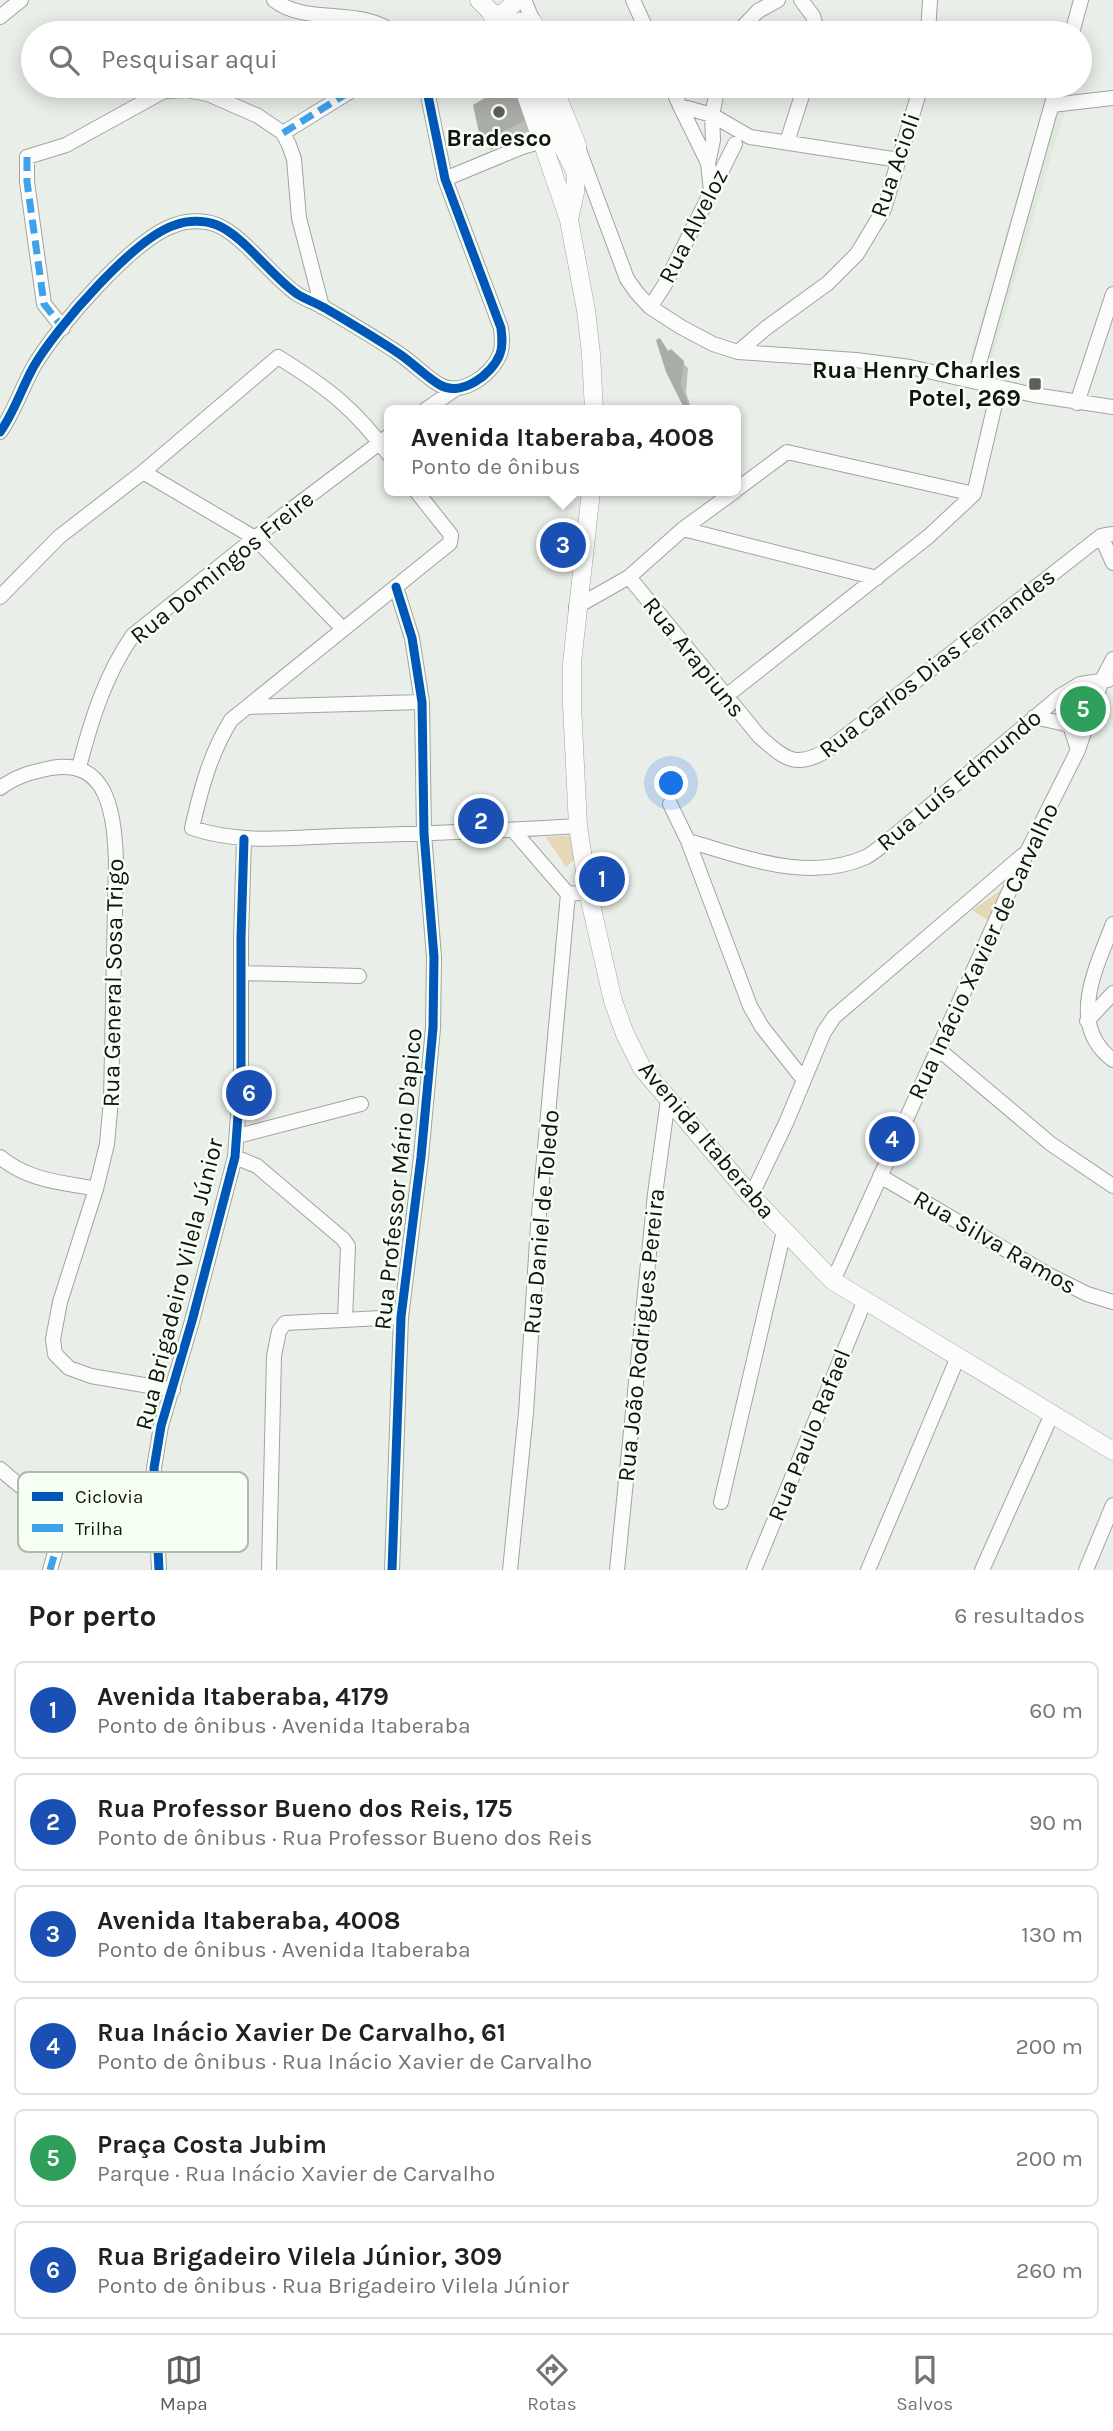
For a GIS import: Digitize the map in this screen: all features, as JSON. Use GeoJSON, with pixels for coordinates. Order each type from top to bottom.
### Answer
{"type":"FeatureCollection","features":[{"type":"Feature","properties":{"kind":"main road"},"geometry":{"type":"LineString","coordinates":[[479,0],[497,21]]}},
{"type":"Feature","properties":{"kind":"main road"},"geometry":{"type":"LineString","coordinates":[[493,16],[505,12],[517,0]]}},
{"type":"Feature","properties":{"kind":"main road"},"geometry":{"type":"LineString","coordinates":[[529,98],[551,139],[576,174]]}},
{"type":"Feature","properties":{"kind":"main road"},"geometry":{"type":"LineString","coordinates":[[536,98],[551,139],[586,310],[594,405]]}},
{"type":"Feature","properties":{"kind":"main road"},"geometry":{"type":"LineString","coordinates":[[558,98],[577,145],[569,220]]}},
{"type":"Feature","properties":{"kind":"main road","name":"Avenida Itaberaba"},"geometry":{"type":"LineString","coordinates":[[590,496],[576,607],[572,663],[578,826],[588,892],[613,1001],[642,1068],[751,1196],[832,1281],[1113,1451]]}},
{"type":"Feature","properties":{"kind":"street"},"geometry":{"type":"LineString","coordinates":[[0,5],[2,0]]}},
{"type":"Feature","properties":{"kind":"street"},"geometry":{"type":"LineString","coordinates":[[0,17],[21,0]]}},
{"type":"Feature","properties":{"kind":"street"},"geometry":{"type":"LineString","coordinates":[[274,0],[300,12],[362,21]]}},
{"type":"Feature","properties":{"kind":"street"},"geometry":{"type":"LineString","coordinates":[[524,0],[533,21]]}},
{"type":"Feature","properties":{"kind":"street"},"geometry":{"type":"LineString","coordinates":[[633,0],[643,21]]}},
{"type":"Feature","properties":{"kind":"street"},"geometry":{"type":"LineString","coordinates":[[745,21],[755,5],[778,0]]}},
{"type":"Feature","properties":{"kind":"street"},"geometry":{"type":"LineString","coordinates":[[801,0],[814,21]]}},
{"type":"Feature","properties":{"kind":"street"},"geometry":{"type":"LineString","coordinates":[[929,21],[930,0]]}},
{"type":"Feature","properties":{"kind":"street"},"geometry":{"type":"LineString","coordinates":[[1075,21],[1081,0]]}},
{"type":"Feature","properties":{"kind":"street"},"geometry":{"type":"LineString","coordinates":[[62,328],[44,304],[27,182],[27,157],[66,145],[153,98]]}},
{"type":"Feature","properties":{"kind":"street"},"geometry":{"type":"LineString","coordinates":[[217,98],[258,116],[283,133],[294,159],[299,218],[322,307]]}},
{"type":"Feature","properties":{"kind":"street"},"geometry":{"type":"LineString","coordinates":[[283,133],[340,98]]}},
{"type":"Feature","properties":{"kind":"street"},"geometry":{"type":"LineString","coordinates":[[428,98],[445,179],[490,295],[502,336],[499,356],[485,375],[457,388],[432,405]]}},
{"type":"Feature","properties":{"kind":"street"},"geometry":{"type":"LineString","coordinates":[[676,98],[708,163],[711,191]]}},
{"type":"Feature","properties":{"kind":"street","name":"Rua Alveloz"},"geometry":{"type":"LineString","coordinates":[[708,163],[713,140],[712,116],[716,98]]}},
{"type":"Feature","properties":{"kind":"street"},"geometry":{"type":"LineString","coordinates":[[787,142],[801,98]]}},
{"type":"Feature","properties":{"kind":"street","name":"Rua Acioli"},"geometry":{"type":"LineString","coordinates":[[738,352],[766,328],[828,284],[857,254],[884,209],[917,98]]}},
{"type":"Feature","properties":{"kind":"street"},"geometry":{"type":"LineString","coordinates":[[974,381],[1054,98]]}},
{"type":"Feature","properties":{"kind":"street"},"geometry":{"type":"LineString","coordinates":[[1052,105],[1113,98]]}},
{"type":"Feature","properties":{"kind":"street"},"geometry":{"type":"LineString","coordinates":[[680,106],[712,116],[750,137],[899,160]]}},
{"type":"Feature","properties":{"kind":"street","name":"Rua Alveloz"},"geometry":{"type":"LineString","coordinates":[[708,163],[750,137]]}},
{"type":"Feature","properties":{"kind":"street"},"geometry":{"type":"LineString","coordinates":[[445,179],[551,139]]}},
{"type":"Feature","properties":{"kind":"street","name":"Rua Alveloz"},"geometry":{"type":"LineString","coordinates":[[650,307],[664,286],[735,144]]}},
{"type":"Feature","properties":{"kind":"street"},"geometry":{"type":"LineString","coordinates":[[577,145],[627,279],[650,307],[702,338],[738,352],[856,360],[910,367],[1077,403],[1113,407]]}},
{"type":"Feature","properties":{"kind":"street"},"geometry":{"type":"LineString","coordinates":[[576,174],[599,207]]}},
{"type":"Feature","properties":{"kind":"street"},"geometry":{"type":"LineString","coordinates":[[1,429],[35,364],[79,306],[109,274],[158,232],[176,224],[200,221],[216,225],[234,235],[296,293],[414,363],[441,386],[457,388]]}},
{"type":"Feature","properties":{"kind":"street"},"geometry":{"type":"LineString","coordinates":[[1077,403],[1112,299]]}},
{"type":"Feature","properties":{"kind":"street"},"geometry":{"type":"LineString","coordinates":[[0,597],[59,537],[143,472],[278,357],[319,383],[384,438]]}},
{"type":"Feature","properties":{"kind":"street"},"geometry":{"type":"LineString","coordinates":[[726,697],[929,536],[974,494],[999,387]]}},
{"type":"Feature","properties":{"kind":"street","name":"Rua Domingos Freire"},"geometry":{"type":"LineString","coordinates":[[79,768],[89,729],[115,660],[133,635],[254,538],[384,440]]}},
{"type":"Feature","properties":{"kind":"street"},"geometry":{"type":"LineString","coordinates":[[741,486],[787,452],[974,494]]}},
{"type":"Feature","properties":{"kind":"street"},"geometry":{"type":"LineString","coordinates":[[143,472],[254,538],[342,628]]}},
{"type":"Feature","properties":{"kind":"street"},"geometry":{"type":"LineString","coordinates":[[420,496],[451,535],[450,543],[231,720],[216,746],[201,789],[192,828],[244,839],[578,826]]}},
{"type":"Feature","properties":{"kind":"street"},"geometry":{"type":"LineString","coordinates":[[576,607],[629,577],[683,529],[728,496]]}},
{"type":"Feature","properties":{"kind":"street"},"geometry":{"type":"LineString","coordinates":[[683,529],[877,578]]}},
{"type":"Feature","properties":{"kind":"street"},"geometry":{"type":"LineString","coordinates":[[1107,535],[1113,563]]}},
{"type":"Feature","properties":{"kind":"street","name":"Rua Carlos Dias Fernandes"},"geometry":{"type":"LineString","coordinates":[[759,736],[782,755],[793,760],[815,758],[1107,535]]}},
{"type":"Feature","properties":{"kind":"street","name":"Rua Arapiuns"},"geometry":{"type":"LineString","coordinates":[[629,577],[759,736]]}},
{"type":"Feature","properties":{"kind":"street","name":"Rua Professor Mário D'apico"},"geometry":{"type":"LineString","coordinates":[[392,1570],[401,1317],[421,1157],[433,1028],[434,957],[424,834],[422,702],[412,638],[396,587]]}},
{"type":"Feature","properties":{"kind":"street","name":"Rua Inácio Xavier de Carvalho"},"geometry":{"type":"LineString","coordinates":[[832,1281],[1027,852],[1078,750],[1108,680],[1113,659]]}},
{"type":"Feature","properties":{"kind":"street","name":"Rua Luís Edmundo"},"geometry":{"type":"LineString","coordinates":[[688,841],[775,865],[807,869],[841,864],[867,856],[1060,696],[1080,684],[1108,680]]}},
{"type":"Feature","properties":{"kind":"street"},"geometry":{"type":"LineString","coordinates":[[247,706],[422,702]]}},
{"type":"Feature","properties":{"kind":"street"},"geometry":{"type":"LineString","coordinates":[[1034,717],[1070,725],[1078,750]]}},
{"type":"Feature","properties":{"kind":"street"},"geometry":{"type":"LineString","coordinates":[[0,788],[16,777],[39,770],[79,768]]}},
{"type":"Feature","properties":{"kind":"street","name":"Rua General Sosa Trigo"},"geometry":{"type":"LineString","coordinates":[[79,768],[91,775],[104,793],[114,821],[117,860],[111,1100],[107,1144],[96,1189],[60,1302],[53,1339],[55,1354],[69,1368],[92,1376],[173,1390]]}},
{"type":"Feature","properties":{"kind":"street"},"geometry":{"type":"LineString","coordinates":[[670,804],[688,841],[750,1006],[762,1027],[803,1079]]}},
{"type":"Feature","properties":{"kind":"street"},"geometry":{"type":"LineString","coordinates":[[513,830],[568,894],[588,892]]}},
{"type":"Feature","properties":{"kind":"street","name":"Rua Brigadeiro Vilela Júnior"},"geometry":{"type":"LineString","coordinates":[[154,1472],[161,1426],[236,1157],[241,1073],[244,839]]}},
{"type":"Feature","properties":{"kind":"street"},"geometry":{"type":"LineString","coordinates":[[751,1196],[786,1123],[824,1032],[842,1007],[1027,852]]}},
{"type":"Feature","properties":{"kind":"street","name":"Rua Daniel de Toledo"},"geometry":{"type":"LineString","coordinates":[[510,1570],[526,1413],[538,1225],[568,894]]}},
{"type":"Feature","properties":{"kind":"street"},"geometry":{"type":"LineString","coordinates":[[1113,925],[1089,992],[1087,1021],[1101,1051],[1113,1059]]}},
{"type":"Feature","properties":{"kind":"street"},"geometry":{"type":"LineString","coordinates":[[241,973],[359,976]]}},
{"type":"Feature","properties":{"kind":"street"},"geometry":{"type":"LineString","coordinates":[[1087,1021],[1113,993]]}},
{"type":"Feature","properties":{"kind":"street"},"geometry":{"type":"LineString","coordinates":[[937,1048],[1051,1144],[1113,1186]]}},
{"type":"Feature","properties":{"kind":"street","name":"Rua João Rodrigues Pereira"},"geometry":{"type":"LineString","coordinates":[[617,1570],[655,1194],[668,1100]]}},
{"type":"Feature","properties":{"kind":"street"},"geometry":{"type":"LineString","coordinates":[[238,1136],[361,1104]]}},
{"type":"Feature","properties":{"kind":"street"},"geometry":{"type":"LineString","coordinates":[[0,1157],[16,1170],[41,1179],[96,1189]]}},
{"type":"Feature","properties":{"kind":"street"},"geometry":{"type":"LineString","coordinates":[[236,1157],[257,1166],[348,1246],[345,1318]]}},
{"type":"Feature","properties":{"kind":"street","name":"Rua Silva Ramos"},"geometry":{"type":"LineString","coordinates":[[880,1176],[1047,1274],[1087,1294],[1113,1302]]}},
{"type":"Feature","properties":{"kind":"street"},"geometry":{"type":"LineString","coordinates":[[721,1502],[784,1231]]}},
{"type":"Feature","properties":{"kind":"street","name":"Rua Paulo Rafael"},"geometry":{"type":"LineString","coordinates":[[754,1570],[865,1300]]}},
{"type":"Feature","properties":{"kind":"street"},"geometry":{"type":"LineString","coordinates":[[270,1570],[270,1459],[276,1341],[285,1323],[401,1317]]}},
{"type":"Feature","properties":{"kind":"street"},"geometry":{"type":"LineString","coordinates":[[868,1570],[958,1357]]}},
{"type":"Feature","properties":{"kind":"street"},"geometry":{"type":"LineString","coordinates":[[982,1570],[1052,1414]]}},
{"type":"Feature","properties":{"kind":"street"},"geometry":{"type":"LineString","coordinates":[[0,1469],[18,1483]]}},
{"type":"Feature","properties":{"kind":"street"},"geometry":{"type":"LineString","coordinates":[[1086,1570],[1113,1505]]}},
{"type":"Feature","properties":{"kind":"street"},"geometry":{"type":"LineString","coordinates":[[50,1570],[55,1552]]}},
{"type":"Feature","properties":{"kind":"street","name":"Rua Brigadeiro Vilela Júnior"},"geometry":{"type":"LineString","coordinates":[[158,1552],[159,1570]]}},
{"type":"Feature","properties":{"kind":"shaded area"},"geometry":{"type":"Polygon","coordinates":[[[1046,98],[1068,98],[989,368],[969,362],[1046,98]]]}},
{"type":"Feature","properties":{"kind":"shaded area"},"geometry":{"type":"Polygon","coordinates":[[[575,835],[577,857],[566,867],[546,837],[575,835]]]}},
{"type":"Feature","properties":{"kind":"shaded area"},"geometry":{"type":"Polygon","coordinates":[[[1026,873],[1001,929],[972,910],[1026,873]]]}},
{"type":"Feature","properties":{"kind":"building","name":"Bradesco"},"geometry":{"type":"Polygon","coordinates":[[[485,98],[518,98],[526,120],[481,142],[473,105],[485,98]]]}},
{"type":"Feature","properties":{"kind":"building"},"geometry":{"type":"Polygon","coordinates":[[[660,338],[668,351],[671,349],[684,361],[681,386],[689,405],[682,405],[666,372],[656,340],[660,338]]]}},
{"type":"Feature","properties":{"kind":"marked path"},"geometry":{"type":"LineString","coordinates":[[283,133],[340,98]]}},
{"type":"Feature","properties":{"kind":"marked path"},"geometry":{"type":"LineString","coordinates":[[27,157],[27,182],[44,304],[63,328]]}},
{"type":"Feature","properties":{"kind":"marked path"},"geometry":{"type":"LineString","coordinates":[[50,1570],[55,1552]]}},
{"type":"Feature","properties":{"kind":"cycle path"},"geometry":{"type":"LineString","coordinates":[[0,432],[34,366],[77,308],[139,247],[158,233],[191,221],[212,223],[227,230],[297,294],[380,341],[440,385],[457,388],[483,376],[500,354],[501,328],[445,179],[428,98]]}},
{"type":"Feature","properties":{"kind":"cycle path"},"geometry":{"type":"LineString","coordinates":[[392,1570],[401,1317],[421,1157],[433,1028],[434,957],[424,834],[422,702],[412,638],[396,587]]}},
{"type":"Feature","properties":{"kind":"cycle path"},"geometry":{"type":"LineString","coordinates":[[154,1472],[161,1426],[235,1157],[241,1073],[244,839]]}},
{"type":"Feature","properties":{"kind":"cycle path"},"geometry":{"type":"LineString","coordinates":[[158,1552],[159,1570]]}},
{"type":"Feature","properties":{"kind":"place","name":"Bradesco"},"geometry":{"type":"Point","coordinates":[499,112]}},
{"type":"Feature","properties":{"kind":"place","name":"Rua Henry Charles Potel, 269"},"geometry":{"type":"Point","coordinates":[1035,384]}},
{"type":"Feature","properties":{"kind":"place","name":"Avenida Itaberaba, 4008"},"geometry":{"type":"Point","coordinates":[563,545]}},
{"type":"Feature","properties":{"kind":"place","name":"Praça Costa Jubim"},"geometry":{"type":"Point","coordinates":[1083,709]}},
{"type":"Feature","properties":{"kind":"place","name":"Rua Professor Bueno dos Reis, 175"},"geometry":{"type":"Point","coordinates":[481,821]}},
{"type":"Feature","properties":{"kind":"place","name":"Avenida Itaberaba, 4179"},"geometry":{"type":"Point","coordinates":[602,879]}},
{"type":"Feature","properties":{"kind":"place","name":"Rua Brigadeiro Vilela Júnior, 309"},"geometry":{"type":"Point","coordinates":[249,1093]}},
{"type":"Feature","properties":{"kind":"place","name":"Rua Inácio Xavier De Carvalho, 61"},"geometry":{"type":"Point","coordinates":[892,1139]}}]}
